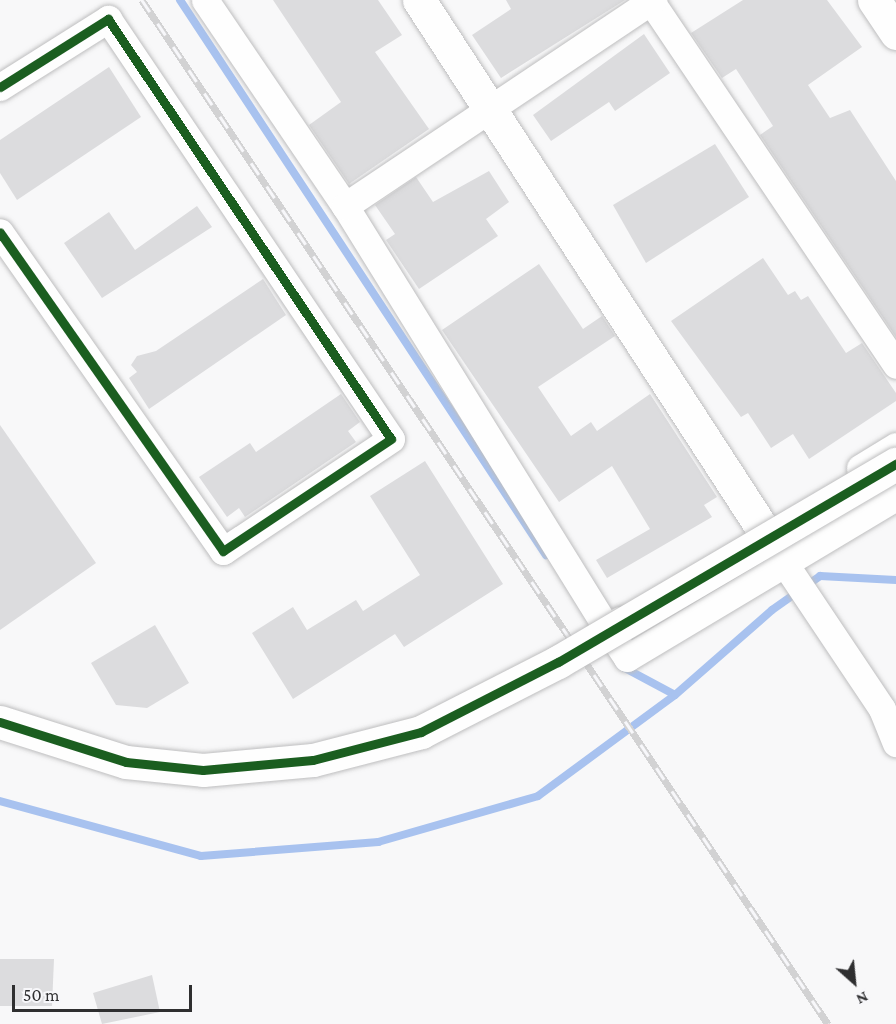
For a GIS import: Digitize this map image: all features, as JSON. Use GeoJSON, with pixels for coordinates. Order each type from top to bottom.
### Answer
{"type":"FeatureCollection","features":[{"type":"Feature","properties":{"kind":"street"},"geometry":{"type":"LineString","coordinates":[[205,0],[345,206],[627,658],[896,497]]}},
{"type":"Feature","properties":{"kind":"street"},"geometry":{"type":"LineString","coordinates":[[419,0],[882,709],[896,743]]}},
{"type":"Feature","properties":{"kind":"street"},"geometry":{"type":"LineString","coordinates":[[345,206],[652,0],[896,365]]}},
{"type":"Feature","properties":{"kind":"street"},"geometry":{"type":"LineString","coordinates":[[874,0],[896,33]]}},
{"type":"Feature","properties":{"kind":"street"},"geometry":{"type":"LineString","coordinates":[[0,87],[108,19],[391,439],[223,551],[0,232]]}},
{"type":"Feature","properties":{"kind":"street"},"geometry":{"type":"LineString","coordinates":[[607,628],[762,528],[896,446]]}},
{"type":"Feature","properties":{"kind":"street"},"geometry":{"type":"LineString","coordinates":[[0,722],[126,762],[203,771],[313,760],[421,732],[558,662],[896,464]]}},
{"type":"Feature","properties":{"kind":"building"},"geometry":{"type":"Polygon","coordinates":[[[273,0],[378,0],[402,35],[375,52],[429,129],[349,184],[309,125],[341,102],[273,0]]]}},
{"type":"Feature","properties":{"kind":"building"},"geometry":{"type":"Polygon","coordinates":[[[506,0],[625,0],[501,78],[472,35],[511,9],[506,0]]]}},
{"type":"Feature","properties":{"kind":"building"},"geometry":{"type":"Polygon","coordinates":[[[743,0],[827,0],[862,47],[808,85],[830,118],[850,110],[896,181],[896,337],[760,135],[773,126],[736,69],[722,78],[691,33],[743,0]]]}},
{"type":"Feature","properties":{"kind":"building"},"geometry":{"type":"Polygon","coordinates":[[[644,34],[670,73],[615,111],[609,102],[551,141],[533,115],[644,34]]]}},
{"type":"Feature","properties":{"kind":"building"},"geometry":{"type":"Polygon","coordinates":[[[109,67],[141,117],[17,200],[0,173],[0,140],[109,67]]]}},
{"type":"Feature","properties":{"kind":"building"},"geometry":{"type":"Polygon","coordinates":[[[715,144],[749,197],[646,263],[613,205],[715,144]]]}},
{"type":"Feature","properties":{"kind":"building"},"geometry":{"type":"Polygon","coordinates":[[[489,171],[509,202],[486,219],[498,236],[419,289],[386,240],[395,234],[375,205],[416,177],[433,202],[489,171]]]}},
{"type":"Feature","properties":{"kind":"building"},"geometry":{"type":"Polygon","coordinates":[[[197,206],[212,227],[102,298],[64,243],[109,212],[135,250],[197,206]]]}},
{"type":"Feature","properties":{"kind":"building"},"geometry":{"type":"Polygon","coordinates":[[[763,258],[788,295],[795,291],[801,300],[808,296],[846,353],[862,343],[896,393],[896,401],[809,459],[793,434],[771,448],[748,413],[741,417],[671,321],[763,258]]]}},
{"type":"Feature","properties":{"kind":"building"},"geometry":{"type":"Polygon","coordinates":[[[539,264],[583,329],[602,316],[615,336],[538,387],[571,436],[591,422],[597,431],[650,394],[717,497],[704,505],[712,517],[607,578],[596,560],[650,529],[612,466],[559,502],[442,330],[539,264]]]}},
{"type":"Feature","properties":{"kind":"building"},"geometry":{"type":"Polygon","coordinates":[[[263,279],[286,315],[149,409],[129,378],[137,372],[131,365],[137,356],[156,351],[263,279]]]}},
{"type":"Feature","properties":{"kind":"building"},"geometry":{"type":"Polygon","coordinates":[[[341,394],[360,422],[348,431],[356,442],[245,517],[239,508],[227,517],[199,477],[250,443],[256,452],[341,394]]]}},
{"type":"Feature","properties":{"kind":"building"},"geometry":{"type":"Polygon","coordinates":[[[0,425],[96,563],[0,630],[0,425]]]}},
{"type":"Feature","properties":{"kind":"building"},"geometry":{"type":"Polygon","coordinates":[[[425,461],[503,584],[404,647],[395,634],[293,699],[252,633],[293,607],[307,630],[356,600],[363,611],[420,575],[370,496],[425,461]]]}},
{"type":"Feature","properties":{"kind":"building"},"geometry":{"type":"Polygon","coordinates":[[[155,625],[189,683],[147,708],[116,705],[91,663],[155,625]]]}},
{"type":"Feature","properties":{"kind":"building"},"geometry":{"type":"Polygon","coordinates":[[[0,959],[54,959],[52,1006],[0,1006],[0,959]]]}},
{"type":"Feature","properties":{"kind":"building"},"geometry":{"type":"Polygon","coordinates":[[[152,975],[160,1012],[102,1024],[93,993],[152,975]]]}},
{"type":"Feature","properties":{"kind":"waterway"},"geometry":{"type":"LineString","coordinates":[[180,0],[546,555]]}},
{"type":"Feature","properties":{"kind":"waterway"},"geometry":{"type":"LineString","coordinates":[[0,801],[201,856],[378,842],[538,796],[675,695],[772,610],[820,576],[896,580]]}},
{"type":"Feature","properties":{"kind":"waterway"},"geometry":{"type":"LineString","coordinates":[[621,666],[675,695]]}},
{"type":"Feature","properties":{"kind":"railway"},"geometry":{"type":"LineString","coordinates":[[142,0],[828,1024]]}},
{"type":"Feature","properties":{"kind":"cycle path"},"geometry":{"type":"LineString","coordinates":[[0,87],[108,19],[391,439],[223,551],[0,232]]}},
{"type":"Feature","properties":{"kind":"cycle path"},"geometry":{"type":"LineString","coordinates":[[0,722],[126,762],[203,770],[313,760],[421,732],[558,662],[896,464]]}}]}
